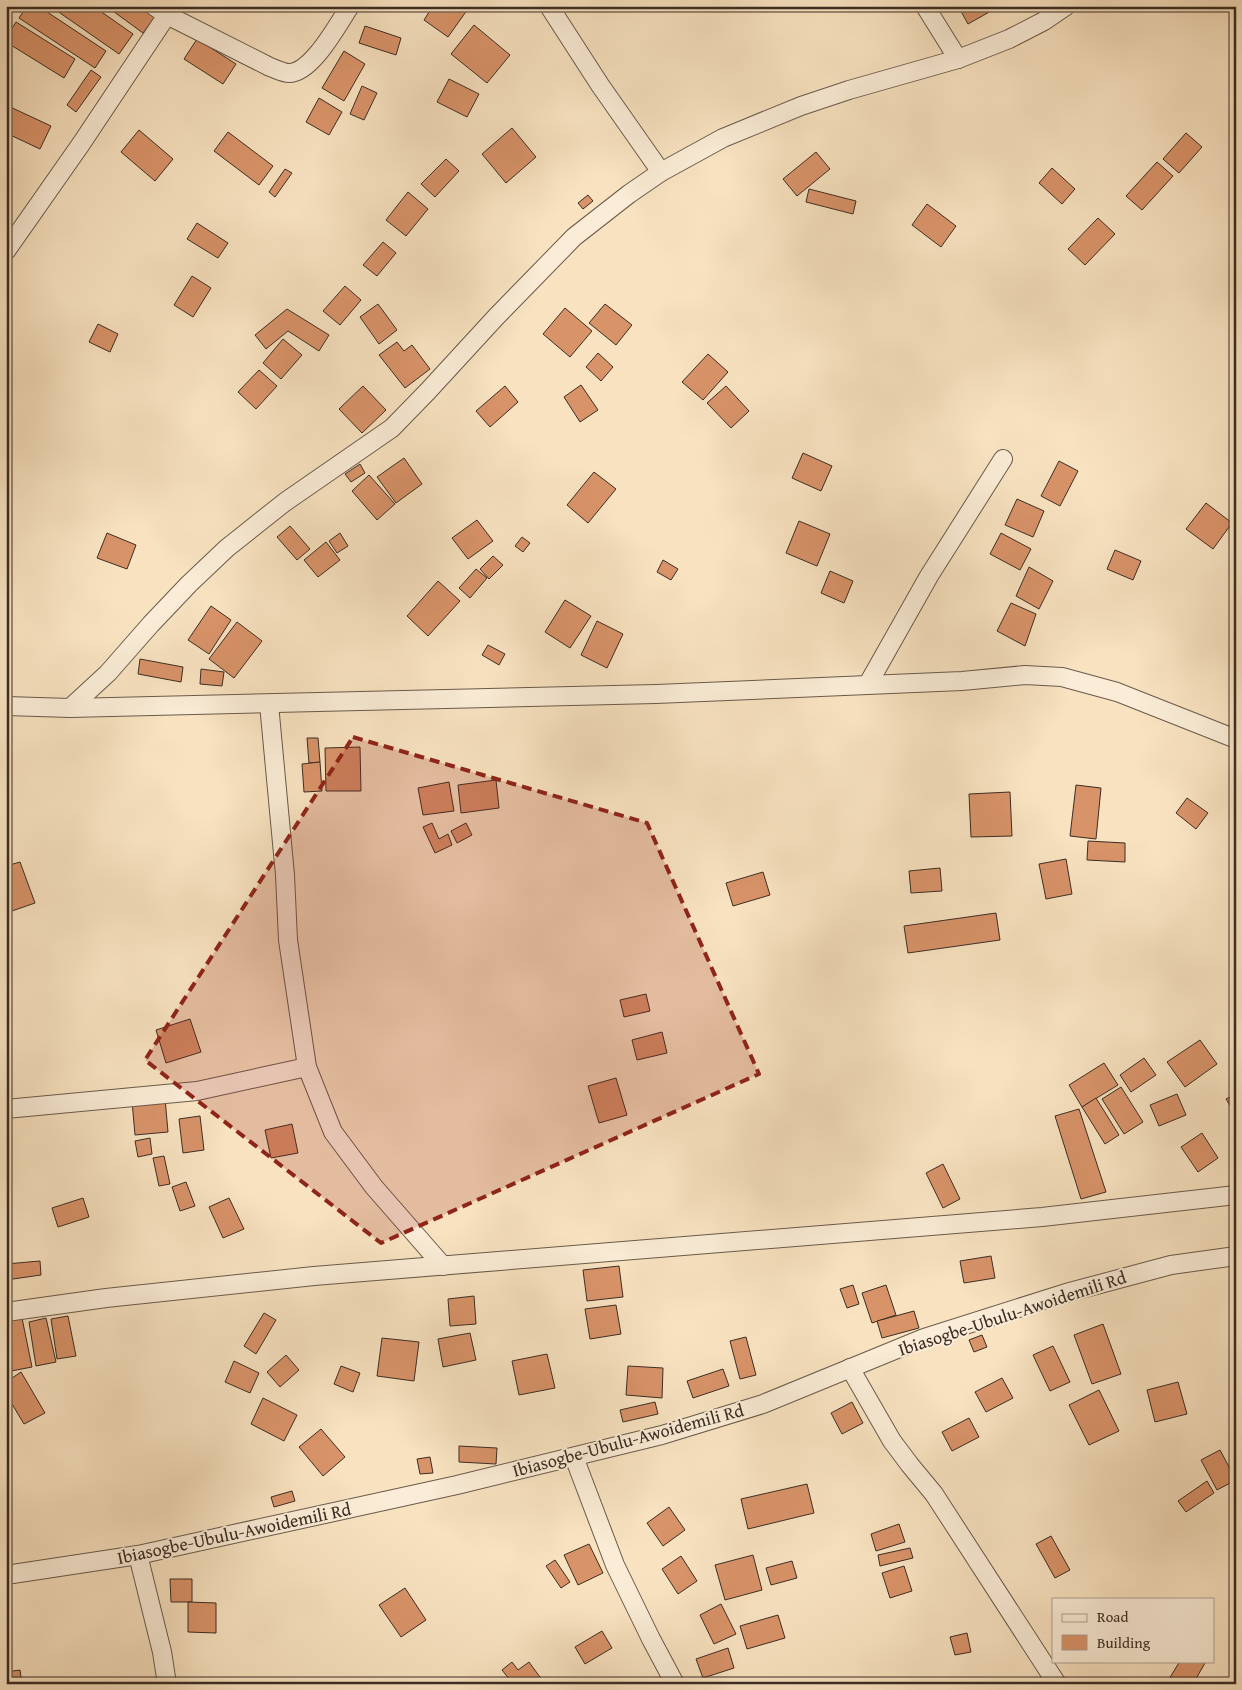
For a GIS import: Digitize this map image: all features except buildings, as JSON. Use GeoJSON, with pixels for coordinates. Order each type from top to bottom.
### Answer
{"type":"FeatureCollection","features":[{"type":"Feature","properties":{"kind":"street"},"geometry":{"type":"LineString","coordinates":[[6,251],[81,144],[164,9],[270,67],[287,74],[306,67],[322,49],[350,6]]}},
{"type":"Feature","properties":{"kind":"street"},"geometry":{"type":"LineString","coordinates":[[549,6],[600,85],[660,172]]}},
{"type":"Feature","properties":{"kind":"street"},"geometry":{"type":"LineString","coordinates":[[925,6],[958,59]]}},
{"type":"Feature","properties":{"kind":"street"},"geometry":{"type":"LineString","coordinates":[[70,708],[108,673],[163,611],[227,548],[285,502],[392,428],[574,237],[660,172],[723,138],[800,106],[958,59],[1009,39],[1044,21],[1066,6]]}},
{"type":"Feature","properties":{"kind":"street"},"geometry":{"type":"LineString","coordinates":[[868,684],[930,576],[1003,459]]}},
{"type":"Feature","properties":{"kind":"street"},"geometry":{"type":"LineString","coordinates":[[108,673],[107,683],[115,706]]}},
{"type":"Feature","properties":{"kind":"street"},"geometry":{"type":"LineString","coordinates":[[6,706],[70,708],[656,694],[962,681],[1025,675],[1062,677],[1117,692],[1236,739]]}},
{"type":"Feature","properties":{"kind":"street"},"geometry":{"type":"LineString","coordinates":[[269,704],[284,865],[288,940],[307,1067],[333,1132],[374,1187],[443,1266]]}},
{"type":"Feature","properties":{"kind":"street"},"geometry":{"type":"LineString","coordinates":[[6,1109],[197,1091],[307,1067]]}},
{"type":"Feature","properties":{"kind":"street"},"geometry":{"type":"LineString","coordinates":[[6,1312],[106,1298],[314,1276],[1042,1217],[1236,1196]]}},
{"type":"Feature","properties":{"kind":"street","name":"Ibiasogbe-Ubulu-Awoidemili Rd"},"geometry":{"type":"LineString","coordinates":[[6,1575],[138,1555],[457,1485],[662,1435],[763,1404],[924,1338],[1066,1293],[1171,1264],[1236,1256]]}},
{"type":"Feature","properties":{"kind":"street"},"geometry":{"type":"LineString","coordinates":[[850,1368],[892,1440],[934,1494],[1056,1684]]}},
{"type":"Feature","properties":{"kind":"street"},"geometry":{"type":"LineString","coordinates":[[574,1457],[615,1565],[676,1684]]}},
{"type":"Feature","properties":{"kind":"street"},"geometry":{"type":"LineString","coordinates":[[138,1555],[162,1652],[166,1684]]}},
{"type":"Feature","properties":{"kind":"highlighted area"},"geometry":{"type":"Polygon","coordinates":[[[353,737],[647,823],[759,1074],[381,1243],[145,1060],[353,737]]]}}]}
